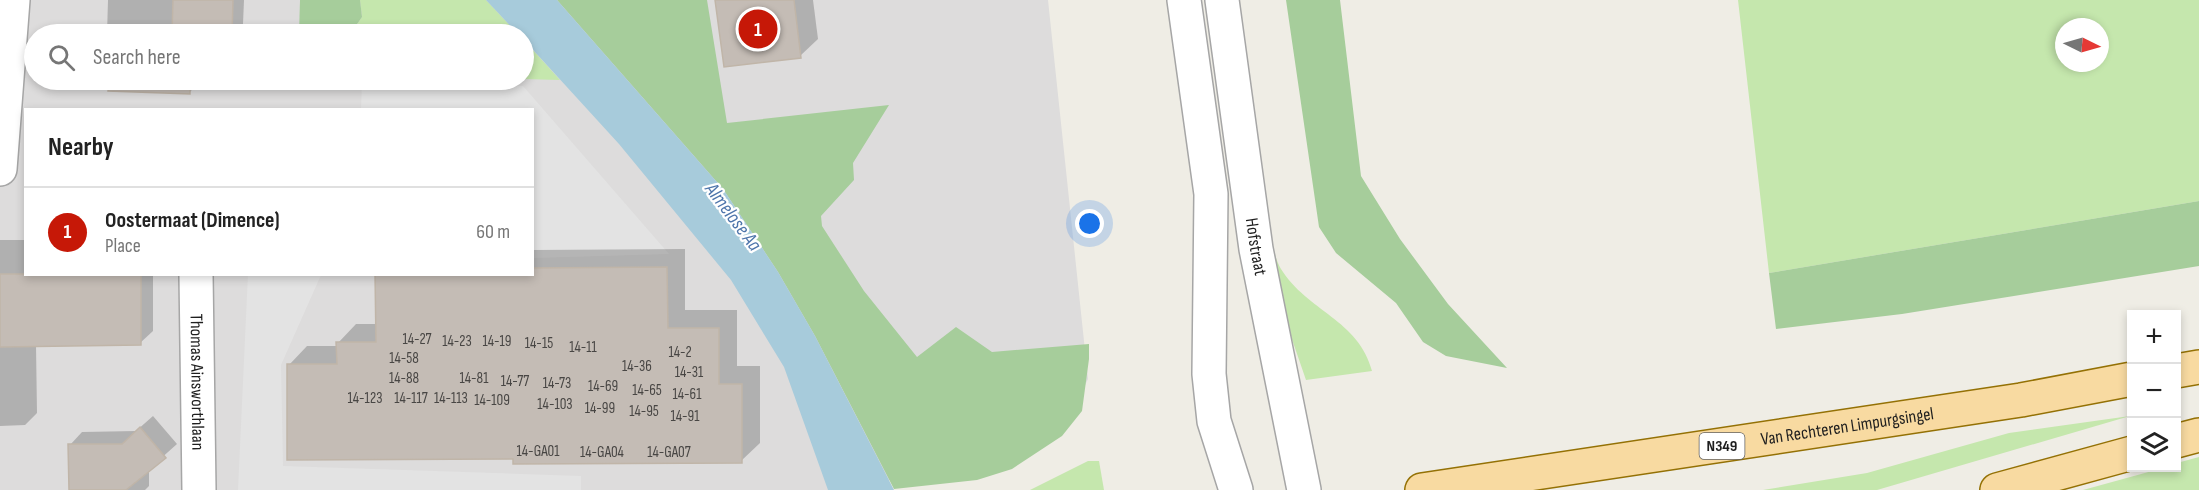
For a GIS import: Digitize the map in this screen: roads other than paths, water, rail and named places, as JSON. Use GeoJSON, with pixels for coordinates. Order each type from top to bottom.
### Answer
{"type":"FeatureCollection","features":[{"type":"Feature","properties":{"kind":"main road"},"geometry":{"type":"LineString","coordinates":[[2181,370],[2199,367]]}},
{"type":"Feature","properties":{"kind":"main road","name":"Van Rechteren Limpurgsingel"},"geometry":{"type":"LineString","coordinates":[[1422,490],[2021,400],[2127,381]]}},
{"type":"Feature","properties":{"kind":"main road"},"geometry":{"type":"LineString","coordinates":[[2181,440],[2199,435]]}},
{"type":"Feature","properties":{"kind":"main road"},"geometry":{"type":"LineString","coordinates":[[1997,490],[2127,454]]}},
{"type":"Feature","properties":{"kind":"street"},"geometry":{"type":"LineString","coordinates":[[13,0],[0,172],[24,174]]}},
{"type":"Feature","properties":{"kind":"street"},"geometry":{"type":"LineString","coordinates":[[1184,0],[1210,194],[1210,386],[1214,421],[1236,490]]}},
{"type":"Feature","properties":{"kind":"street","name":"Hofstraat"},"geometry":{"type":"LineString","coordinates":[[1222,0],[1257,249],[1304,490]]}},
{"type":"Feature","properties":{"kind":"street","name":"Thomas Ainsworthlaan"},"geometry":{"type":"LineString","coordinates":[[196,276],[200,490]]}},
{"type":"Feature","properties":{"kind":"water","name":"Almelose Aa"},"geometry":{"type":"Polygon","coordinates":[[[486,0],[557,0],[723,189],[778,272],[815,336],[894,490],[828,490],[784,367],[731,280],[619,144],[534,51],[534,24],[509,24],[486,0]]]}},
{"type":"Feature","properties":{"kind":"place","name":"Oostermaat (Dimence)"},"geometry":{"type":"Point","coordinates":[758,29]}}]}
